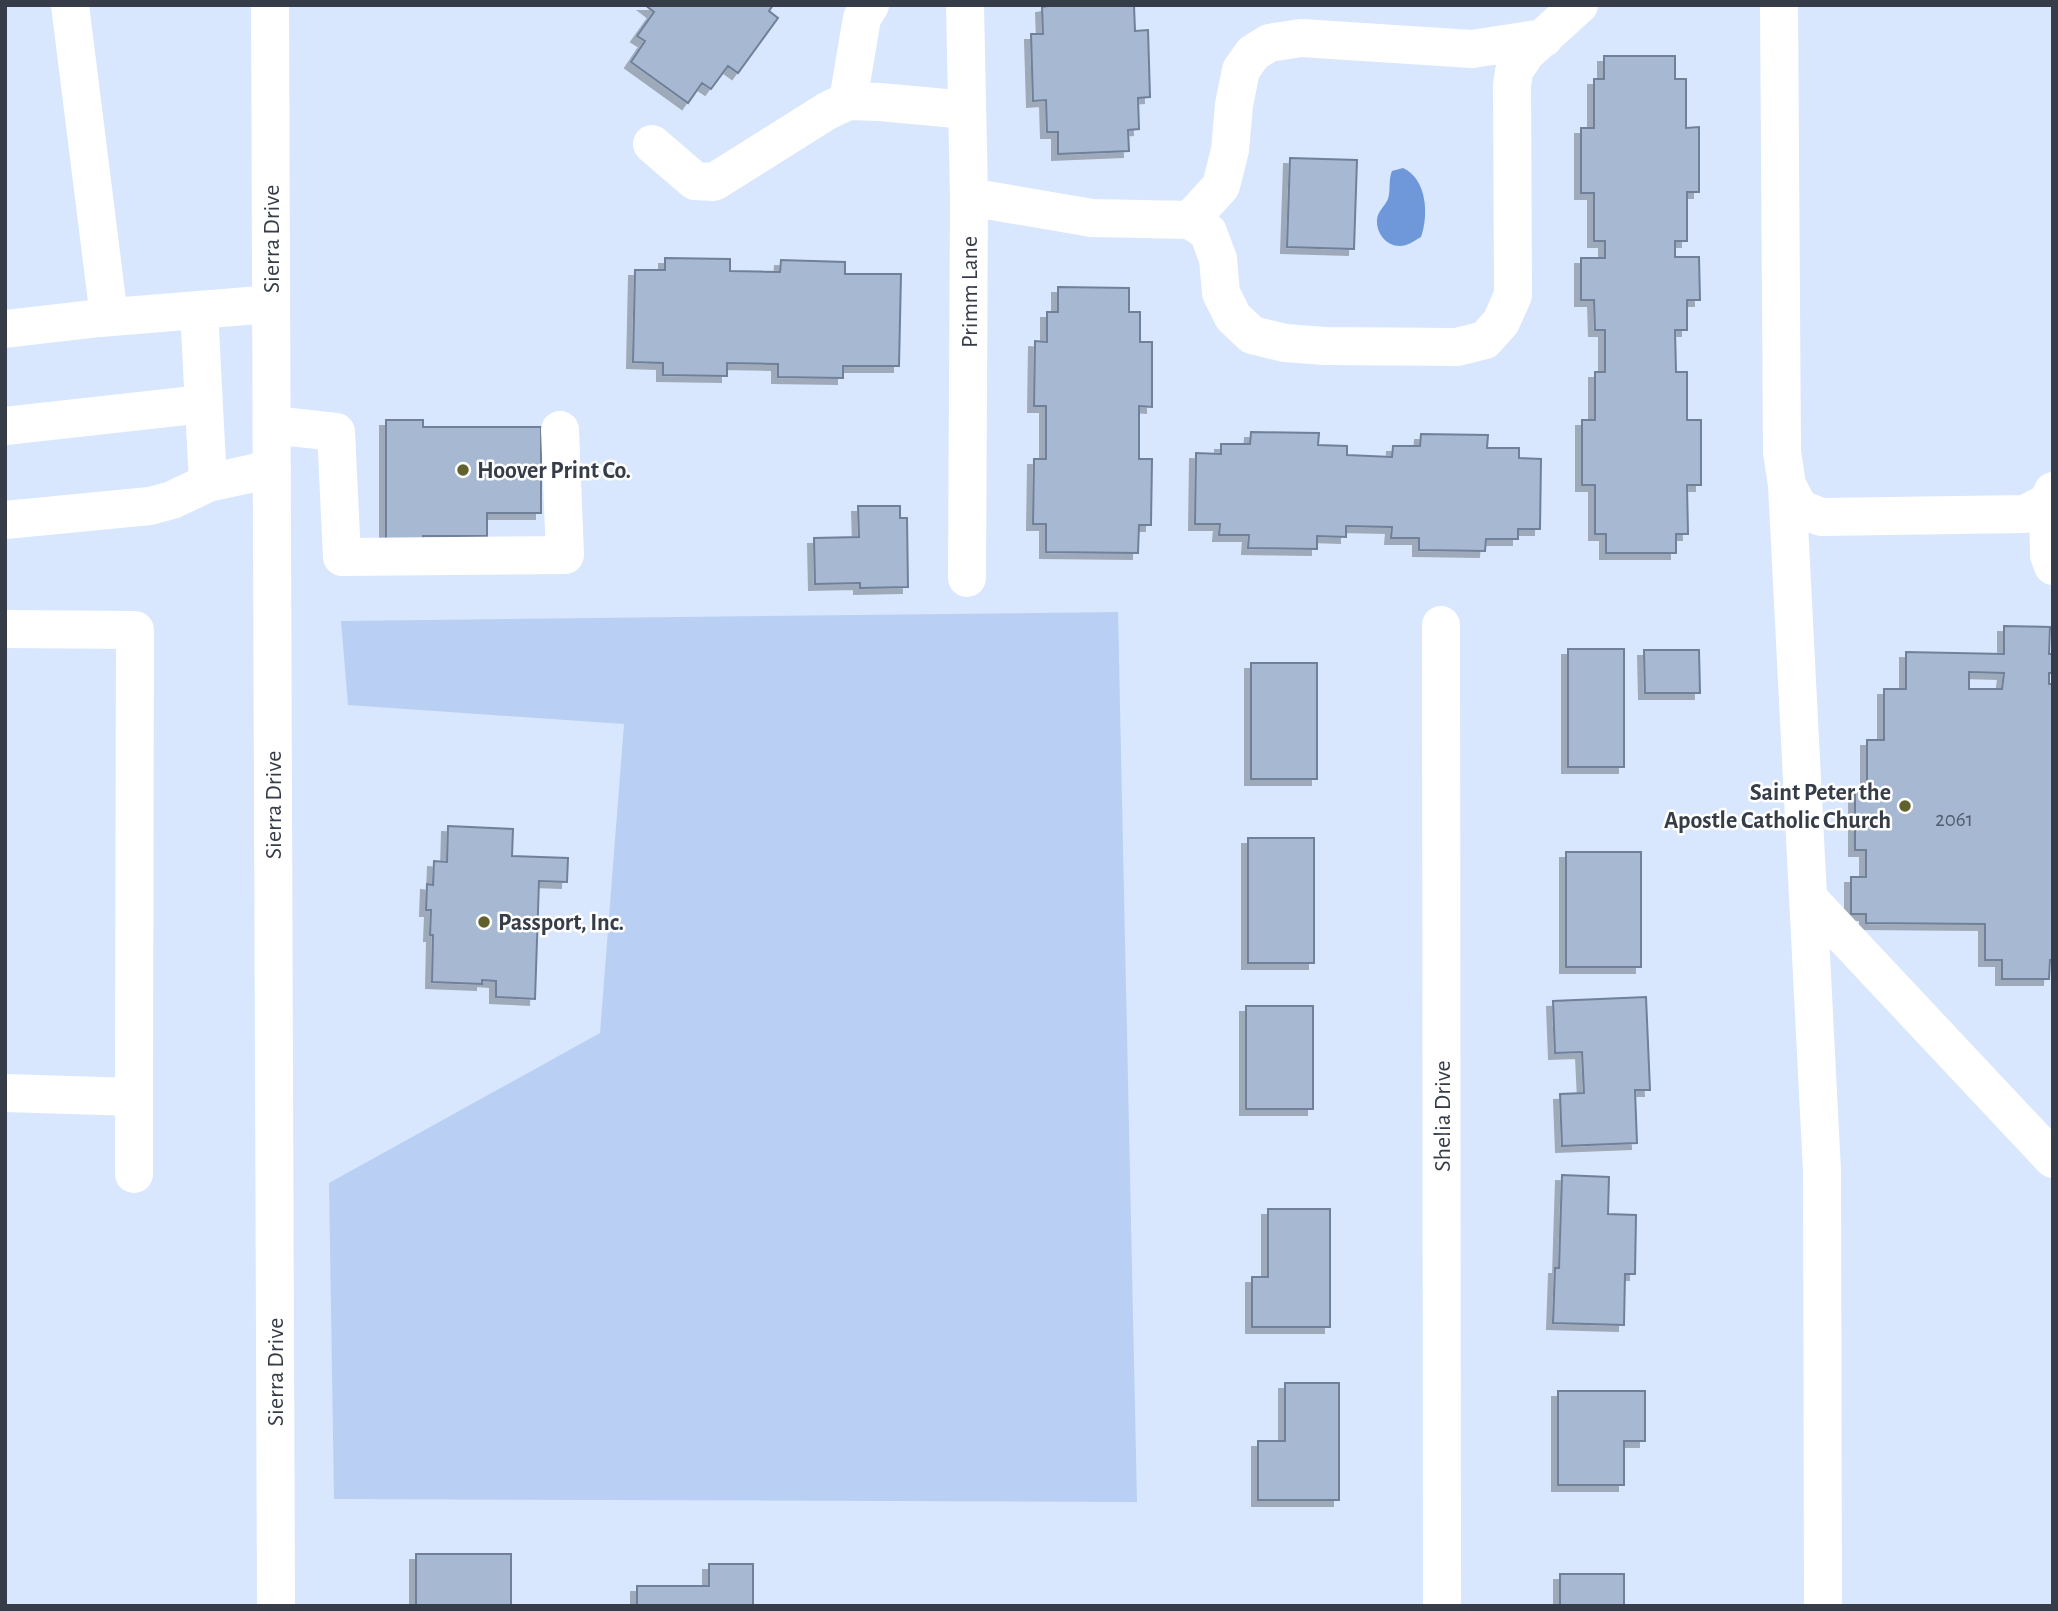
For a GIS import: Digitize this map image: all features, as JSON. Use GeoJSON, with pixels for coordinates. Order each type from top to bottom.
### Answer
{"type":"FeatureCollection","features":[{"type":"Feature","properties":{"kind":"street"},"geometry":{"type":"LineString","coordinates":[[70,5],[109,317]]}},
{"type":"Feature","properties":{"kind":"street","name":"Sierra Drive"},"geometry":{"type":"LineString","coordinates":[[270,5],[276,1606]]}},
{"type":"Feature","properties":{"kind":"street"},"geometry":{"type":"LineString","coordinates":[[848,101],[862,18],[870,5]]}},
{"type":"Feature","properties":{"kind":"street","name":"Primm Lane"},"geometry":{"type":"LineString","coordinates":[[965,5],[969,197],[967,578]]}},
{"type":"Feature","properties":{"kind":"street"},"geometry":{"type":"LineString","coordinates":[[969,197],[1092,218],[1190,220],[1208,232],[1218,259],[1221,293],[1233,317],[1252,335],[1285,343],[1325,346],[1458,348],[1485,340],[1501,322],[1513,295],[1514,71],[1525,53],[1579,5]]}},
{"type":"Feature","properties":{"kind":"street"},"geometry":{"type":"LineString","coordinates":[[1779,5],[1782,452],[1787,485],[1822,1171],[1823,1606]]}},
{"type":"Feature","properties":{"kind":"street"},"geometry":{"type":"LineString","coordinates":[[1190,220],[1220,186],[1230,150],[1234,105],[1241,70],[1253,53],[1269,43],[1301,38],[1472,49],[1544,37]]}},
{"type":"Feature","properties":{"kind":"street"},"geometry":{"type":"LineString","coordinates":[[652,144],[695,181],[714,182],[827,111],[848,101],[967,110]]}},
{"type":"Feature","properties":{"kind":"street"},"geometry":{"type":"LineString","coordinates":[[5,329],[109,317],[271,304]]}},
{"type":"Feature","properties":{"kind":"street"},"geometry":{"type":"LineString","coordinates":[[199,310],[208,483]]}},
{"type":"Feature","properties":{"kind":"street"},"geometry":{"type":"LineString","coordinates":[[5,426],[204,404]]}},
{"type":"Feature","properties":{"kind":"street"},"geometry":{"type":"LineString","coordinates":[[272,425],[336,432],[342,557],[565,555],[559,430]]}},
{"type":"Feature","properties":{"kind":"street"},"geometry":{"type":"LineString","coordinates":[[5,520],[150,506],[172,500],[208,483],[272,469]]}},
{"type":"Feature","properties":{"kind":"street"},"geometry":{"type":"LineString","coordinates":[[1787,485],[1799,508],[1821,517],[2025,514],[2051,499]]}},
{"type":"Feature","properties":{"kind":"street"},"geometry":{"type":"LineString","coordinates":[[2051,499],[2049,555],[2053,566]]}},
{"type":"Feature","properties":{"kind":"street","name":"Shelia Drive"},"geometry":{"type":"LineString","coordinates":[[1441,625],[1442,1606]]}},
{"type":"Feature","properties":{"kind":"street"},"geometry":{"type":"LineString","coordinates":[[5,629],[135,630],[134,1174]]}},
{"type":"Feature","properties":{"kind":"street"},"geometry":{"type":"LineString","coordinates":[[1809,899],[2053,1159]]}},
{"type":"Feature","properties":{"kind":"street"},"geometry":{"type":"LineString","coordinates":[[5,1093],[134,1097]]}},
{"type":"Feature","properties":{"kind":"shaded area"},"geometry":{"type":"Polygon","coordinates":[[[1118,612],[1137,1502],[334,1499],[329,1183],[600,1033],[624,724],[348,705],[341,621],[1118,612]]]}},
{"type":"Feature","properties":{"kind":"water"},"geometry":{"type":"Polygon","coordinates":[[[1403,168],[1417,180],[1421,189],[1425,218],[1421,237],[1400,246],[1390,244],[1383,238],[1377,219],[1388,199],[1392,171],[1403,168]]]}},
{"type":"Feature","properties":{"kind":"building"},"geometry":{"type":"Polygon","coordinates":[[[645,5],[773,5],[769,11],[778,18],[738,73],[728,66],[711,89],[702,83],[688,103],[631,62],[645,41],[637,36],[654,12],[645,5]]]}},
{"type":"Feature","properties":{"kind":"building"},"geometry":{"type":"Polygon","coordinates":[[[1134,5],[1135,31],[1148,30],[1150,97],[1138,98],[1139,129],[1128,130],[1129,151],[1058,154],[1058,132],[1047,132],[1046,100],[1033,101],[1031,34],[1043,34],[1042,7],[1134,5]]]}},
{"type":"Feature","properties":{"kind":"building"},"geometry":{"type":"Polygon","coordinates":[[[1604,56],[1675,56],[1675,79],[1686,79],[1686,128],[1699,127],[1699,192],[1687,192],[1687,241],[1675,241],[1675,257],[1699,257],[1700,300],[1687,300],[1687,330],[1675,330],[1676,372],[1687,372],[1687,420],[1701,420],[1701,485],[1687,485],[1688,534],[1676,534],[1676,553],[1606,553],[1606,534],[1595,534],[1595,485],[1582,485],[1582,420],[1595,420],[1595,372],[1605,372],[1605,330],[1595,330],[1594,300],[1581,300],[1581,258],[1605,258],[1605,241],[1594,241],[1594,193],[1581,193],[1581,128],[1594,128],[1594,79],[1604,79],[1604,56]]]}},
{"type":"Feature","properties":{"kind":"building"},"geometry":{"type":"Polygon","coordinates":[[[1290,158],[1357,160],[1354,249],[1287,247],[1290,158]]]}},
{"type":"Feature","properties":{"kind":"building"},"geometry":{"type":"Polygon","coordinates":[[[665,258],[730,259],[730,271],[780,272],[781,260],[845,262],[845,274],[901,274],[899,366],[843,366],[843,378],[778,377],[778,364],[727,363],[727,376],[663,375],[663,363],[633,362],[635,270],[665,270],[665,258]]]}},
{"type":"Feature","properties":{"kind":"building"},"geometry":{"type":"Polygon","coordinates":[[[1058,287],[1129,288],[1129,312],[1140,312],[1140,342],[1152,342],[1152,407],[1139,406],[1139,459],[1152,459],[1151,525],[1139,525],[1138,553],[1046,552],[1046,524],[1033,524],[1034,459],[1046,459],[1046,406],[1034,406],[1035,341],[1047,342],[1047,312],[1058,312],[1058,287]]]}},
{"type":"Feature","properties":{"kind":"building","name":"Hoover Print Co."},"geometry":{"type":"Polygon","coordinates":[[[386,420],[423,420],[423,427],[541,427],[541,513],[487,513],[487,536],[423,536],[423,546],[386,546],[386,420]]]}},
{"type":"Feature","properties":{"kind":"building"},"geometry":{"type":"Polygon","coordinates":[[[1251,432],[1319,433],[1318,445],[1347,446],[1347,455],[1392,457],[1393,446],[1420,446],[1421,434],[1488,435],[1487,448],[1519,448],[1519,458],[1541,459],[1540,529],[1518,529],[1518,539],[1486,539],[1485,551],[1419,550],[1419,538],[1391,538],[1392,527],[1346,526],[1346,537],[1317,536],[1317,549],[1248,548],[1249,535],[1219,535],[1220,524],[1195,524],[1196,453],[1221,454],[1221,444],[1250,444],[1251,432]]]}},
{"type":"Feature","properties":{"kind":"building"},"geometry":{"type":"Polygon","coordinates":[[[858,506],[900,506],[900,518],[907,518],[908,587],[860,588],[860,583],[815,584],[814,538],[859,537],[858,506]]]}},
{"type":"Feature","properties":{"kind":"building"},"geometry":{"type":"Polygon","coordinates":[[[2004,626],[2050,627],[2049,654],[2053,654],[2053,673],[2049,673],[2049,684],[2052,684],[2053,690],[2053,960],[2050,960],[2049,979],[2002,979],[2002,960],[1985,960],[1985,924],[1866,923],[1866,914],[1851,914],[1851,877],[1866,877],[1866,850],[1855,850],[1855,788],[1867,788],[1867,740],[1884,740],[1884,689],[1906,689],[1906,652],[2004,654],[2004,626]],[[1969,672],[1969,689],[2002,689],[2004,673],[1969,672]]]}},
{"type":"Feature","properties":{"kind":"building"},"geometry":{"type":"Polygon","coordinates":[[[1568,649],[1624,649],[1624,767],[1568,767],[1568,649]]]}},
{"type":"Feature","properties":{"kind":"building"},"geometry":{"type":"Polygon","coordinates":[[[1644,650],[1699,650],[1700,693],[1645,693],[1644,650]]]}},
{"type":"Feature","properties":{"kind":"building"},"geometry":{"type":"Polygon","coordinates":[[[1251,663],[1317,663],[1317,779],[1251,779],[1251,663]]]}},
{"type":"Feature","properties":{"kind":"building","name":"Passport, Inc."},"geometry":{"type":"Polygon","coordinates":[[[448,826],[513,829],[512,856],[568,858],[567,882],[539,881],[535,999],[496,997],[496,981],[482,980],[482,984],[432,982],[433,935],[430,935],[431,910],[426,910],[427,884],[433,885],[434,861],[447,862],[448,826]]]}},
{"type":"Feature","properties":{"kind":"building"},"geometry":{"type":"Polygon","coordinates":[[[1248,838],[1314,838],[1314,963],[1248,963],[1248,838]]]}},
{"type":"Feature","properties":{"kind":"building"},"geometry":{"type":"Polygon","coordinates":[[[1566,852],[1641,852],[1641,967],[1566,967],[1566,852]]]}},
{"type":"Feature","properties":{"kind":"building"},"geometry":{"type":"Polygon","coordinates":[[[1646,997],[1650,1090],[1635,1090],[1637,1143],[1562,1146],[1560,1094],[1584,1093],[1582,1052],[1555,1053],[1553,1001],[1646,997]]]}},
{"type":"Feature","properties":{"kind":"building"},"geometry":{"type":"Polygon","coordinates":[[[1246,1006],[1313,1006],[1313,1109],[1246,1109],[1246,1006]]]}},
{"type":"Feature","properties":{"kind":"building"},"geometry":{"type":"Polygon","coordinates":[[[1562,1175],[1609,1177],[1608,1214],[1636,1215],[1635,1274],[1625,1274],[1624,1325],[1553,1323],[1555,1268],[1559,1268],[1562,1175]]]}},
{"type":"Feature","properties":{"kind":"building"},"geometry":{"type":"Polygon","coordinates":[[[1268,1209],[1330,1209],[1330,1327],[1252,1327],[1252,1277],[1268,1277],[1268,1209]]]}},
{"type":"Feature","properties":{"kind":"building"},"geometry":{"type":"Polygon","coordinates":[[[1285,1383],[1339,1383],[1339,1500],[1258,1500],[1258,1441],[1285,1441],[1285,1383]]]}},
{"type":"Feature","properties":{"kind":"building"},"geometry":{"type":"Polygon","coordinates":[[[1558,1391],[1645,1391],[1645,1441],[1624,1441],[1624,1485],[1558,1485],[1558,1391]]]}},
{"type":"Feature","properties":{"kind":"building"},"geometry":{"type":"Polygon","coordinates":[[[416,1554],[511,1554],[511,1606],[416,1606],[416,1554]]]}},
{"type":"Feature","properties":{"kind":"building"},"geometry":{"type":"Polygon","coordinates":[[[709,1564],[753,1564],[753,1606],[637,1606],[637,1586],[709,1586],[709,1564]]]}},
{"type":"Feature","properties":{"kind":"building"},"geometry":{"type":"Polygon","coordinates":[[[1560,1574],[1624,1574],[1624,1606],[1560,1606],[1560,1574]]]}},
{"type":"Feature","properties":{"kind":"place","name":"Hoover Print Co."},"geometry":{"type":"Point","coordinates":[463,470]}},
{"type":"Feature","properties":{"kind":"place","name":"Saint Peter the Apostle Catholic Church"},"geometry":{"type":"Point","coordinates":[1905,806]}},
{"type":"Feature","properties":{"kind":"place","name":"Passport, Inc."},"geometry":{"type":"Point","coordinates":[484,922]}}]}
